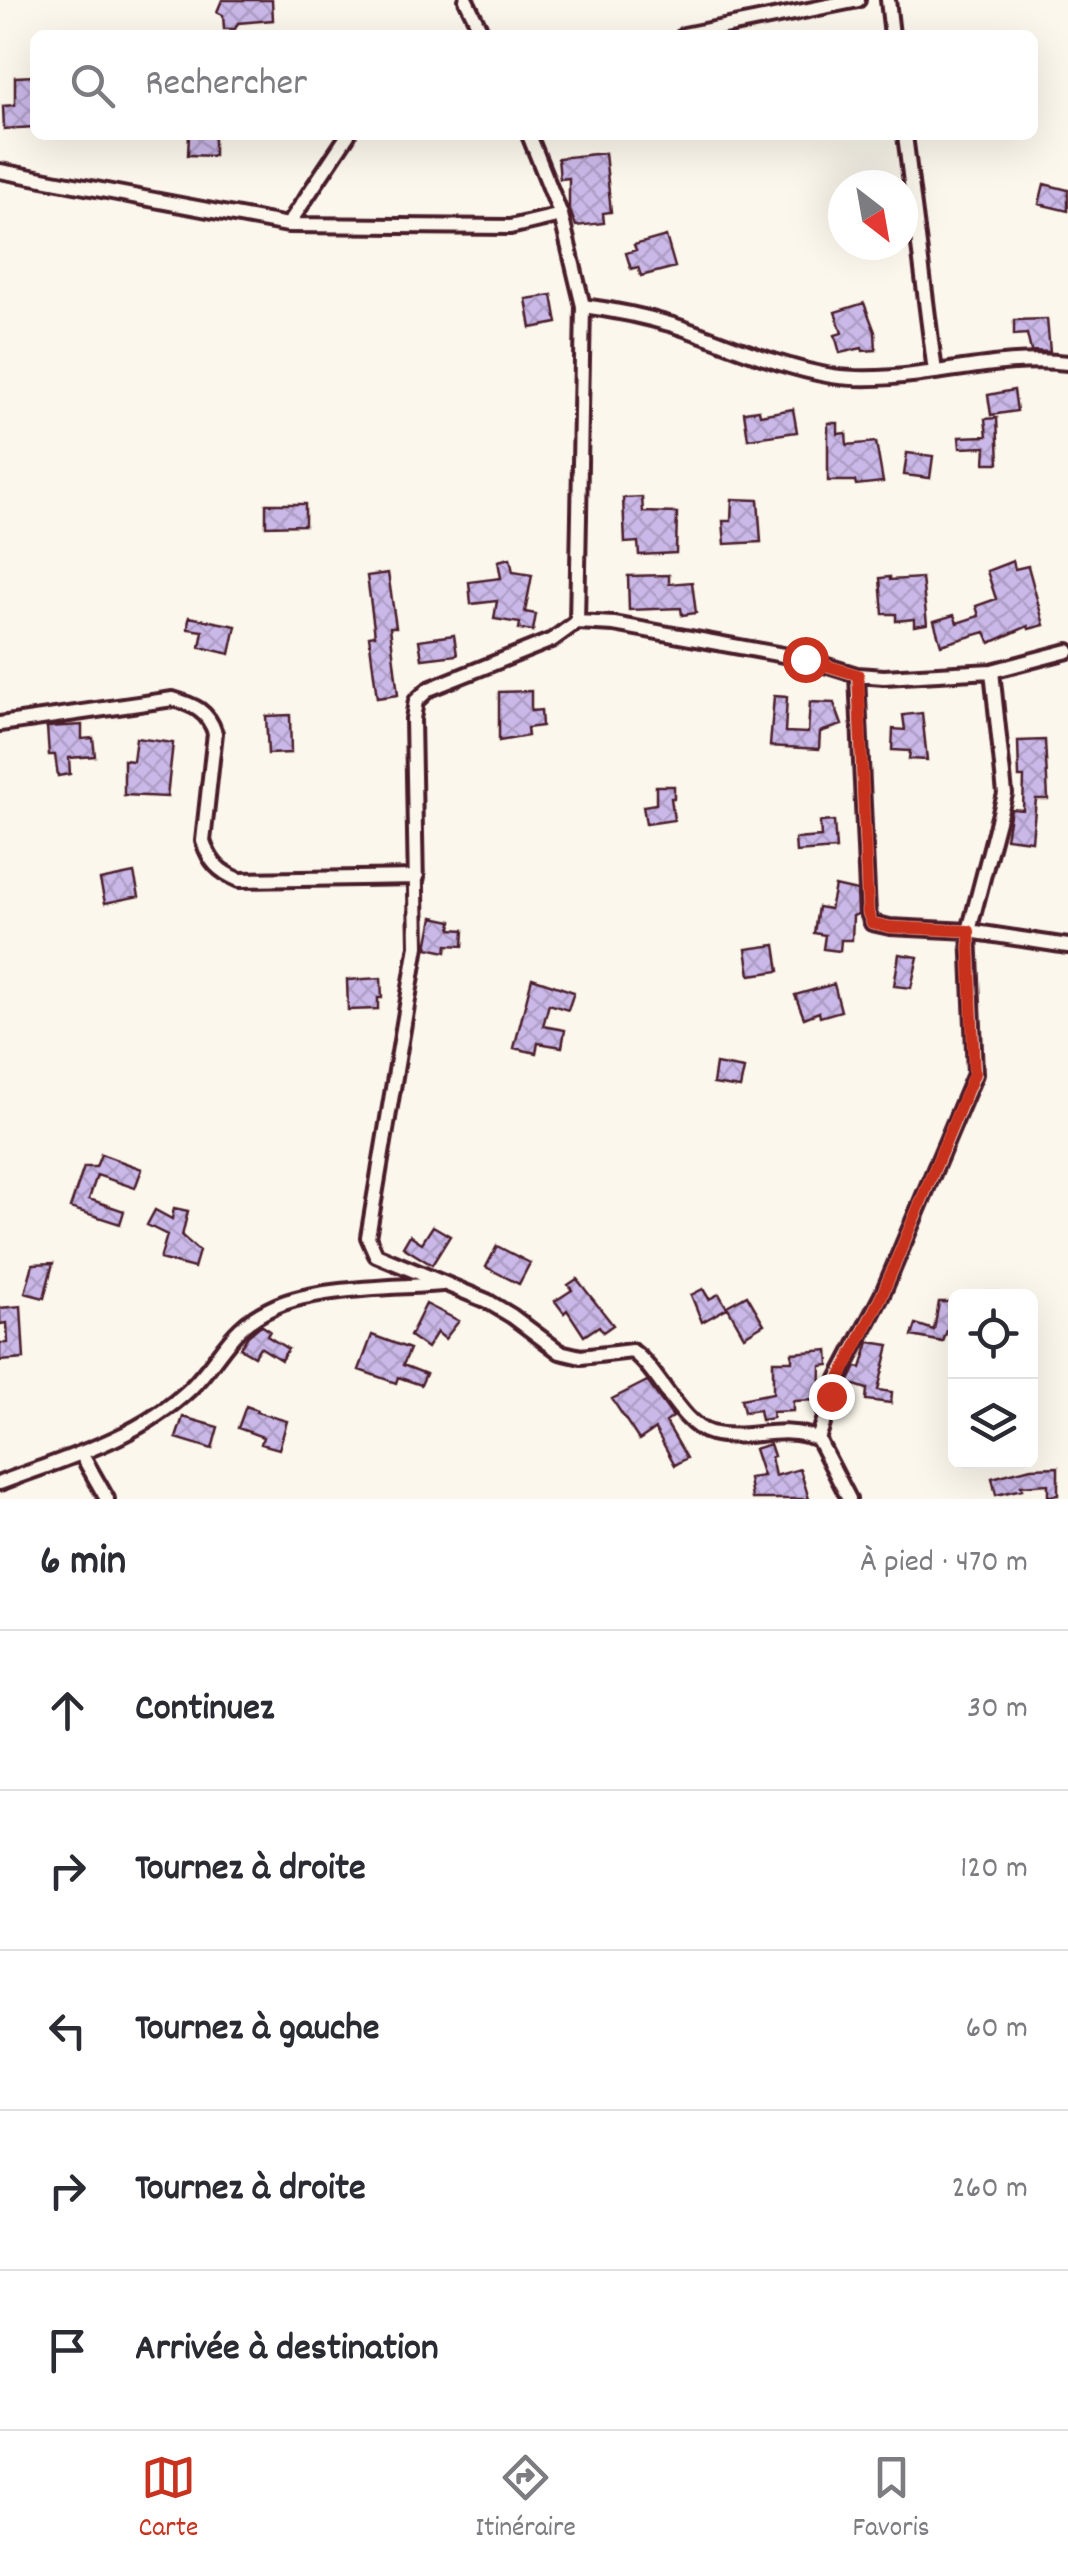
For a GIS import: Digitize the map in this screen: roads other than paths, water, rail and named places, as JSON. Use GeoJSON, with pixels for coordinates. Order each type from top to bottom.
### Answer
{"type":"FeatureCollection","features":[{"type":"Feature","properties":{"kind":"street"},"geometry":{"type":"LineString","coordinates":[[466,0],[481,30]]}},
{"type":"Feature","properties":{"kind":"street"},"geometry":{"type":"LineString","coordinates":[[709,30],[858,0]]}},
{"type":"Feature","properties":{"kind":"street"},"geometry":{"type":"LineString","coordinates":[[888,0],[891,30]]}},
{"type":"Feature","properties":{"kind":"street"},"geometry":{"type":"LineString","coordinates":[[288,224],[345,140]]}},
{"type":"Feature","properties":{"kind":"street"},"geometry":{"type":"LineString","coordinates":[[531,140],[561,216],[583,306],[577,622]]}},
{"type":"Feature","properties":{"kind":"street"},"geometry":{"type":"LineString","coordinates":[[906,140],[935,372]]}},
{"type":"Feature","properties":{"kind":"street"},"geometry":{"type":"LineString","coordinates":[[0,171],[288,224],[510,227],[561,216]]}},
{"type":"Feature","properties":{"kind":"street"},"geometry":{"type":"LineString","coordinates":[[583,306],[650,318],[726,347],[830,376],[862,379],[1068,363]]}},
{"type":"Feature","properties":{"kind":"street"},"geometry":{"type":"LineString","coordinates":[[850,1499],[818,1439],[791,1431],[710,1433],[692,1423],[646,1362],[632,1351],[582,1357],[560,1352],[512,1316],[376,1254],[368,1238],[417,946],[413,719],[416,701],[429,689],[552,640],[577,622],[614,624],[805,659],[858,675],[992,671],[1068,651]]}},
{"type":"Feature","properties":{"kind":"street"},"geometry":{"type":"LineString","coordinates":[[818,1439],[838,1380],[882,1295],[974,1074],[969,931],[1005,794],[992,671]]}},
{"type":"Feature","properties":{"kind":"street"},"geometry":{"type":"LineString","coordinates":[[858,675],[868,913],[872,923],[969,931],[1068,946]]}},
{"type":"Feature","properties":{"kind":"street"},"geometry":{"type":"LineString","coordinates":[[0,724],[173,699],[194,705],[210,718],[215,733],[203,840],[208,856],[220,872],[239,880],[417,878]]}},
{"type":"Feature","properties":{"kind":"street"},"geometry":{"type":"LineString","coordinates":[[0,1483],[82,1455],[146,1422],[190,1389],[245,1321],[280,1304],[304,1297],[444,1284]]}},
{"type":"Feature","properties":{"kind":"street"},"geometry":{"type":"LineString","coordinates":[[82,1455],[107,1499]]}}]}
